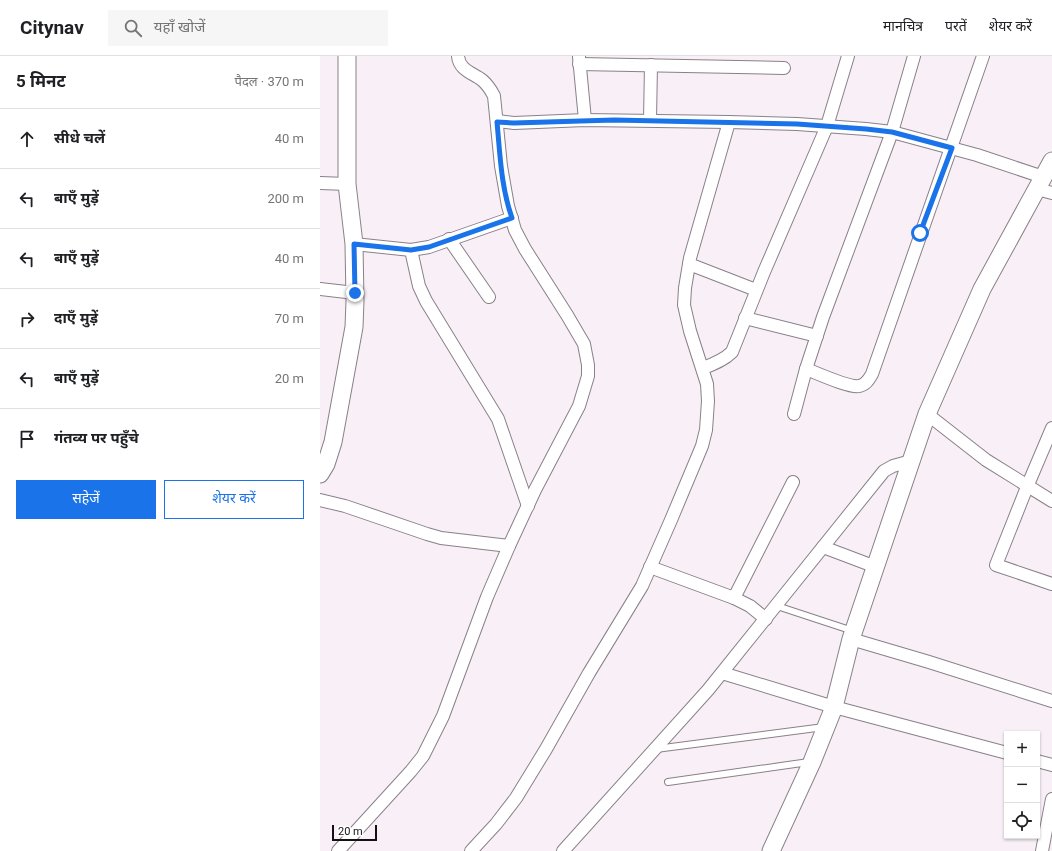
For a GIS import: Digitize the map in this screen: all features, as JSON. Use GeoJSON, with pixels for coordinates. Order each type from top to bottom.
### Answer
{"type":"FeatureCollection","features":[{"type":"Feature","properties":{"kind":"street"},"geometry":{"type":"LineString","coordinates":[[320,474],[326,464],[333,442],[354,327],[354,244],[347,184],[347,56]]}},
{"type":"Feature","properties":{"kind":"street"},"geometry":{"type":"LineString","coordinates":[[338,851],[423,756],[443,716],[487,597],[508,546],[579,406],[588,376],[588,365],[584,344],[525,249],[515,230],[508,206],[501,166],[494,96],[491,88],[483,81],[463,69],[458,56]]}},
{"type":"Feature","properties":{"kind":"street"},"geometry":{"type":"LineString","coordinates":[[703,368],[721,361],[728,357],[732,352],[756,290],[827,126],[848,56]]}},
{"type":"Feature","properties":{"kind":"street"},"geometry":{"type":"LineString","coordinates":[[794,414],[806,369],[817,336],[892,132],[914,56]]}},
{"type":"Feature","properties":{"kind":"street"},"geometry":{"type":"LineString","coordinates":[[806,369],[851,386],[860,386],[866,383],[872,374],[983,56]]}},
{"type":"Feature","properties":{"kind":"street"},"geometry":{"type":"LineString","coordinates":[[585,120],[579,60],[784,68]]}},
{"type":"Feature","properties":{"kind":"street"},"geometry":{"type":"LineString","coordinates":[[646,62],[650,120]]}},
{"type":"Feature","properties":{"kind":"street"},"geometry":{"type":"LineString","coordinates":[[497,122],[514,123],[585,120],[650,120],[827,126],[892,132],[977,155],[1044,186]]}},
{"type":"Feature","properties":{"kind":"street"},"geometry":{"type":"LineString","coordinates":[[471,851],[496,824],[516,798],[642,586],[672,520],[702,446],[706,430],[708,384],[690,331],[684,305],[685,288],[689,264],[729,122]]}},
{"type":"Feature","properties":{"kind":"street"},"geometry":{"type":"LineString","coordinates":[[771,851],[812,762],[834,707],[853,635],[927,414],[982,288],[1044,186],[1052,161]]}},
{"type":"Feature","properties":{"kind":"street"},"geometry":{"type":"LineString","coordinates":[[320,183],[347,184]]}},
{"type":"Feature","properties":{"kind":"street"},"geometry":{"type":"LineString","coordinates":[[354,244],[411,250],[429,247],[512,218]]}},
{"type":"Feature","properties":{"kind":"street"},"geometry":{"type":"LineString","coordinates":[[449,239],[488,297]]}},
{"type":"Feature","properties":{"kind":"street"},"geometry":{"type":"LineString","coordinates":[[411,250],[419,286],[426,301],[498,419],[528,506]]}},
{"type":"Feature","properties":{"kind":"street"},"geometry":{"type":"LineString","coordinates":[[689,264],[756,290]]}},
{"type":"Feature","properties":{"kind":"street"},"geometry":{"type":"LineString","coordinates":[[320,289],[355,293]]}},
{"type":"Feature","properties":{"kind":"street"},"geometry":{"type":"LineString","coordinates":[[746,318],[817,336]]}},
{"type":"Feature","properties":{"kind":"street"},"geometry":{"type":"LineString","coordinates":[[927,414],[986,460],[1027,487],[1052,501]]}},
{"type":"Feature","properties":{"kind":"street"},"geometry":{"type":"LineString","coordinates":[[1052,428],[996,565],[1052,584]]}},
{"type":"Feature","properties":{"kind":"street"},"geometry":{"type":"LineString","coordinates":[[563,851],[722,673],[884,471],[893,466],[911,461]]}},
{"type":"Feature","properties":{"kind":"street"},"geometry":{"type":"LineString","coordinates":[[734,598],[793,482]]}},
{"type":"Feature","properties":{"kind":"street"},"geometry":{"type":"LineString","coordinates":[[320,500],[345,506],[441,538],[508,546]]}},
{"type":"Feature","properties":{"kind":"street"},"geometry":{"type":"LineString","coordinates":[[824,547],[876,567]]}},
{"type":"Feature","properties":{"kind":"street"},"geometry":{"type":"LineString","coordinates":[[650,567],[734,598],[750,606],[766,619]]}},
{"type":"Feature","properties":{"kind":"street"},"geometry":{"type":"LineString","coordinates":[[853,635],[929,662],[1052,701]]}},
{"type":"Feature","properties":{"kind":"street"},"geometry":{"type":"LineString","coordinates":[[722,673],[834,707],[1004,752]]}},
{"type":"Feature","properties":{"kind":"street"},"geometry":{"type":"LineString","coordinates":[[1040,762],[1052,765]]}},
{"type":"Feature","properties":{"kind":"street"},"geometry":{"type":"LineString","coordinates":[[1042,851],[1052,799]]}},
{"type":"Feature","properties":{"kind":"lane"},"geometry":{"type":"LineString","coordinates":[[777,606],[853,635]]}},
{"type":"Feature","properties":{"kind":"lane"},"geometry":{"type":"LineString","coordinates":[[655,749],[826,727]]}},
{"type":"Feature","properties":{"kind":"lane"},"geometry":{"type":"LineString","coordinates":[[668,782],[812,762]]}},
{"type":"Feature","properties":{"kind":"route"},"geometry":{"type":"LineString","coordinates":[[355,293],[354,244],[411,250],[429,247],[512,218],[508,206],[501,166],[497,122],[514,123],[614,120],[797,124],[892,132],[952,148],[920,233]]}}]}
